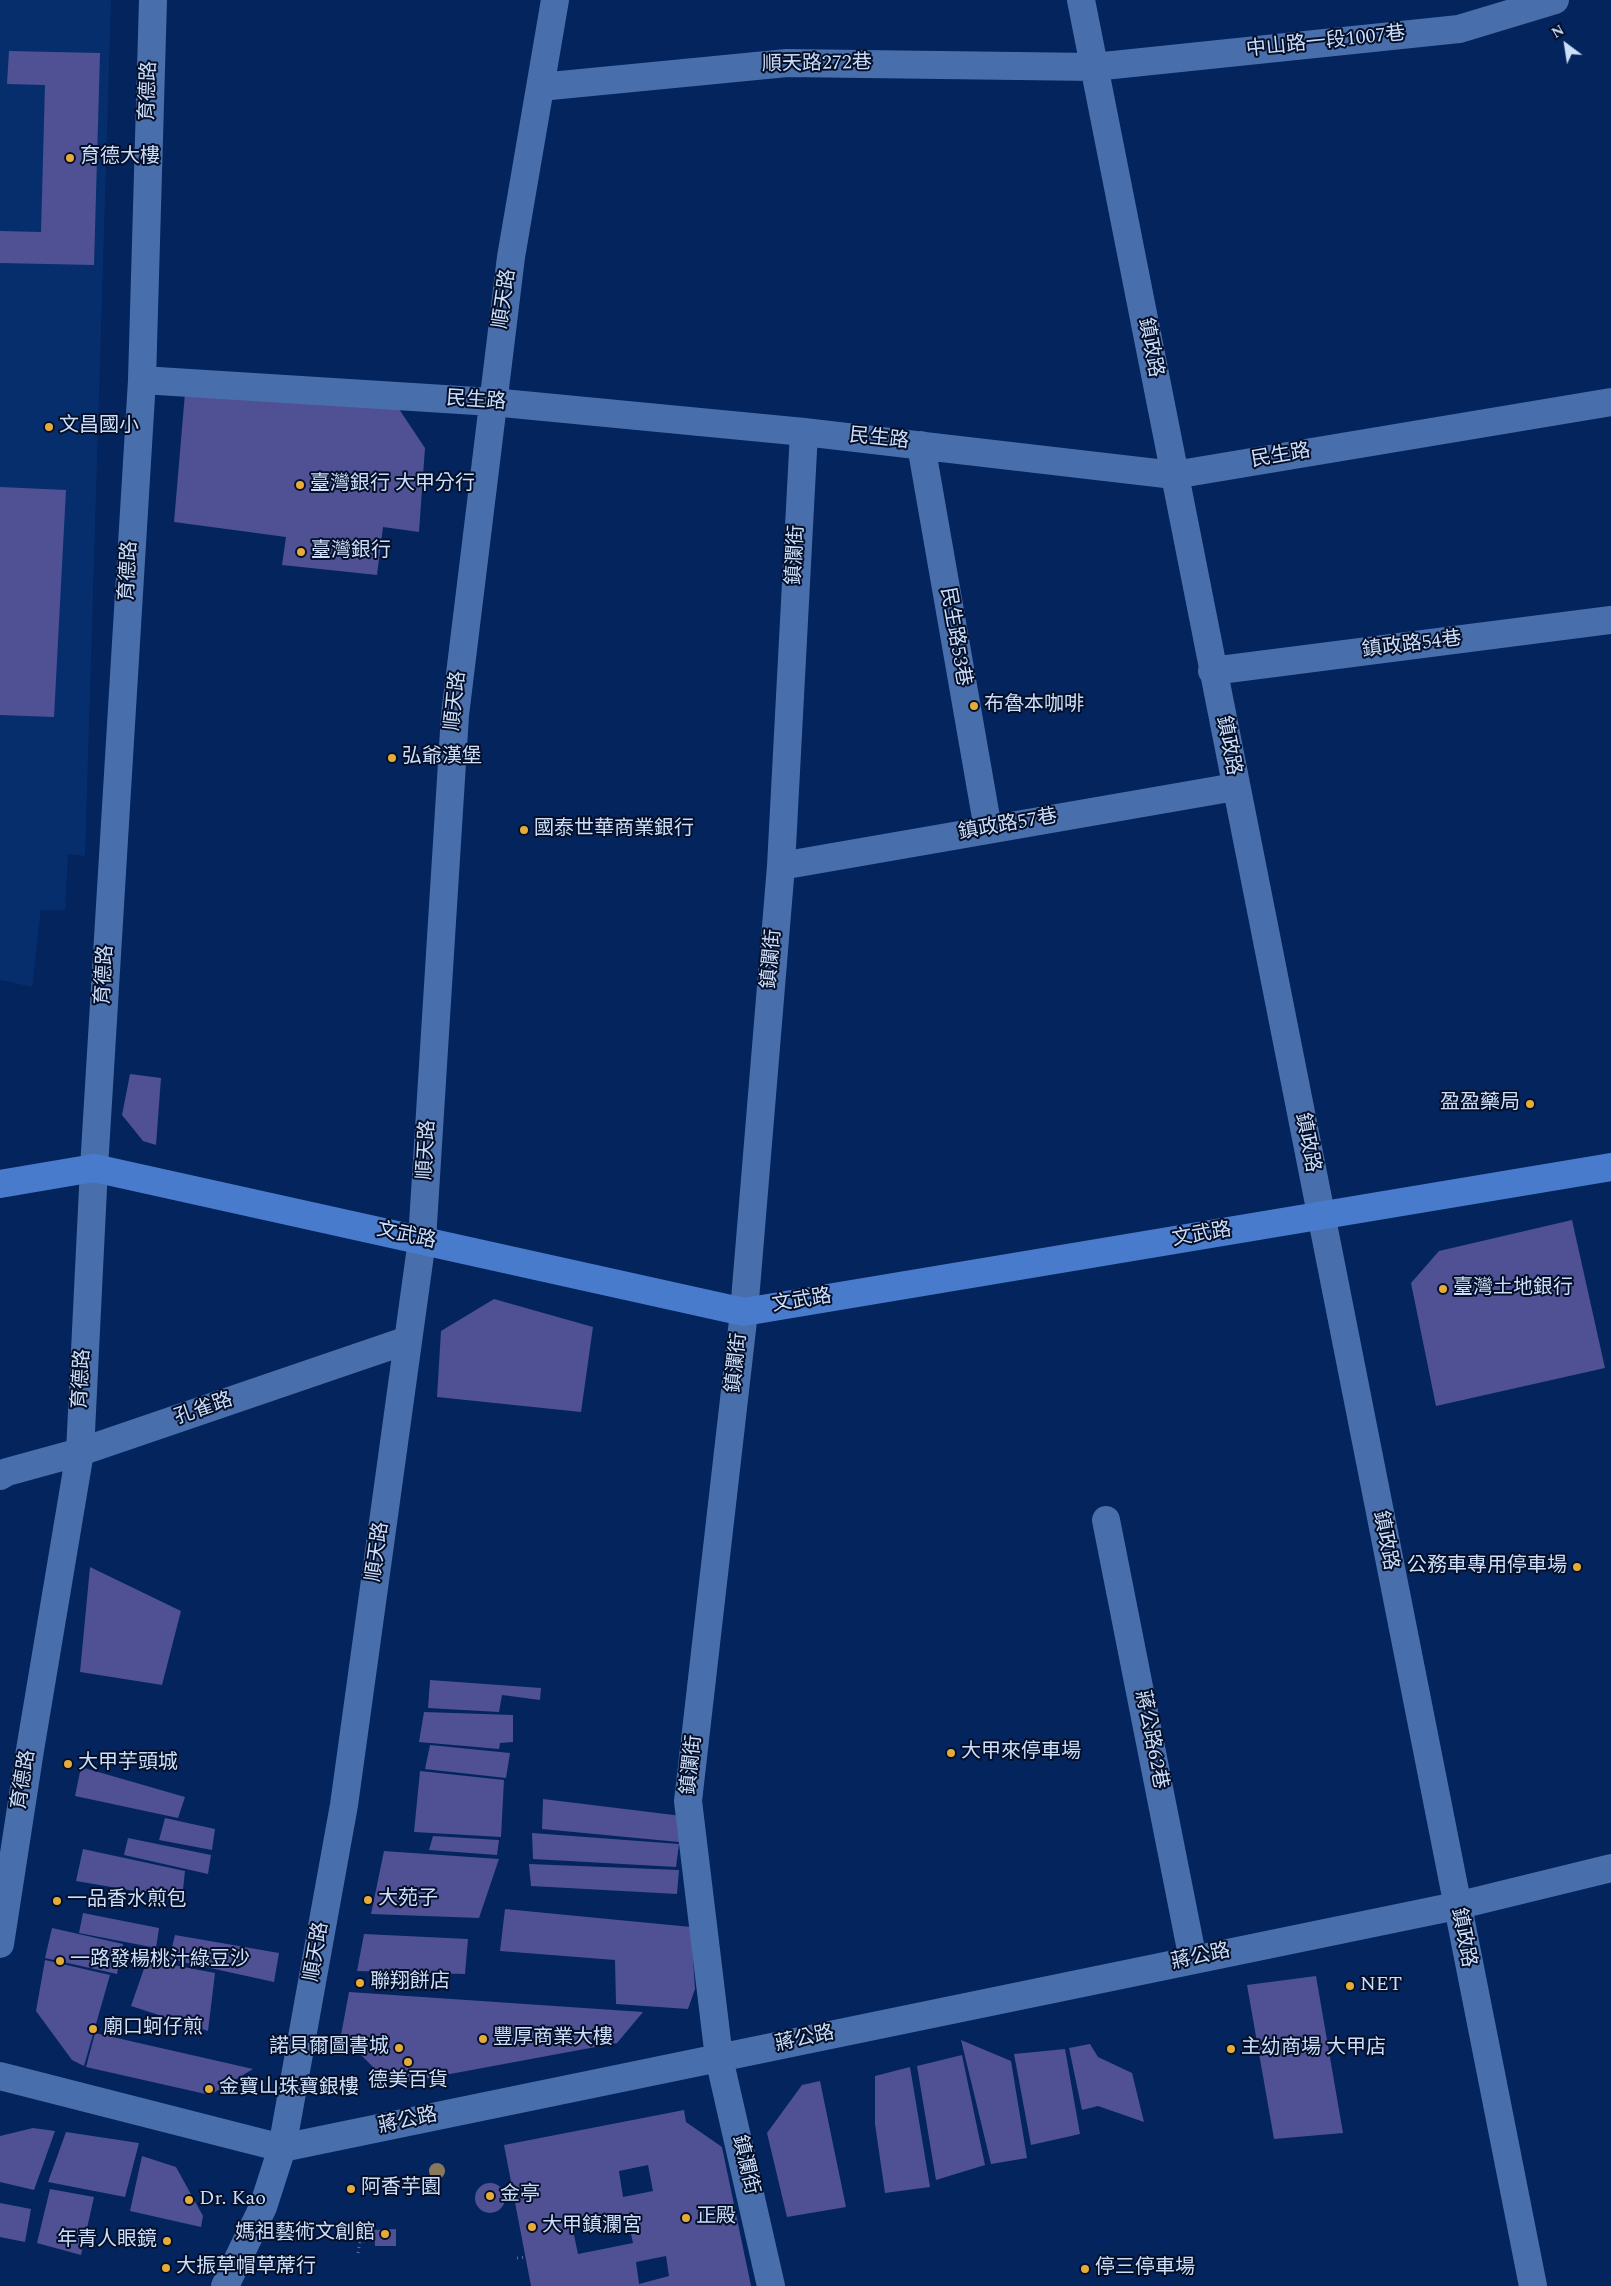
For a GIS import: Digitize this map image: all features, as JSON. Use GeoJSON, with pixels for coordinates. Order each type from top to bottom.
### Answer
{"type":"FeatureCollection","features":[{"type":"Feature","properties":{"kind":"main road","name":"文武路"},"geometry":{"type":"LineString","coordinates":[[0,1184],[94,1168],[744,1312],[1611,1167]]}},
{"type":"Feature","properties":{"kind":"street","name":"育德路"},"geometry":{"type":"LineString","coordinates":[[0,1944],[30,1750],[80,1452],[94,1168],[142,380],[153,0]]}},
{"type":"Feature","properties":{"kind":"street","name":"順天路"},"geometry":{"type":"LineString","coordinates":[[225,2286],[263,2207],[282,2148],[344,1805],[422,1240],[455,715],[492,402],[512,257],[555,0]]}},
{"type":"Feature","properties":{"kind":"street","name":"鎮政路"},"geometry":{"type":"LineString","coordinates":[[1081,0],[1456,1906],[1533,2286]]}},
{"type":"Feature","properties":{"kind":"street","name":"中山路一段1007巷"},"geometry":{"type":"LineString","coordinates":[[1094,67],[1459,30],[1555,0]]}},
{"type":"Feature","properties":{"kind":"street","name":"順天路272巷"},"geometry":{"type":"LineString","coordinates":[[540,87],[787,63],[1094,67]]}},
{"type":"Feature","properties":{"kind":"street","name":"民生路"},"geometry":{"type":"LineString","coordinates":[[142,380],[492,402],[804,432],[1174,475],[1611,402]]}},
{"type":"Feature","properties":{"kind":"street","name":"鎮瀾街"},"geometry":{"type":"LineString","coordinates":[[771,2286],[719,2058],[688,1801],[744,1312],[781,866],[804,432]]}},
{"type":"Feature","properties":{"kind":"street","name":"民生路53巷"},"geometry":{"type":"LineString","coordinates":[[921,445],[988,829]]}},
{"type":"Feature","properties":{"kind":"street","name":"鎮政路54巷"},"geometry":{"type":"LineString","coordinates":[[1212,671],[1611,620]]}},
{"type":"Feature","properties":{"kind":"street","name":"鎮政路57巷"},"geometry":{"type":"LineString","coordinates":[[781,866],[1235,786]]}},
{"type":"Feature","properties":{"kind":"street","name":"孔雀路"},"geometry":{"type":"LineString","coordinates":[[0,1476],[7,1472],[80,1452],[408,1340]]}},
{"type":"Feature","properties":{"kind":"street","name":"蔣公路62巷"},"geometry":{"type":"LineString","coordinates":[[1106,1520],[1194,1960]]}},
{"type":"Feature","properties":{"kind":"street","name":"蔣公路"},"geometry":{"type":"LineString","coordinates":[[0,2076],[282,2148],[1456,1906],[1611,1868]]}},
{"type":"Feature","properties":{"kind":"path"},"geometry":{"type":"LineString","coordinates":[[358,2254],[360,2242],[374,2238]]}},
{"type":"Feature","properties":{"kind":"path"},"geometry":{"type":"LineString","coordinates":[[517,2258],[526,2257]]}},
{"type":"Feature","properties":{"kind":"shaded area","name":"文昌國小"},"geometry":{"type":"Polygon","coordinates":[[[0,0],[111,0],[85,856],[68,854],[65,910],[41,910],[32,987],[0,980],[0,0]]]}},
{"type":"Feature","properties":{"kind":"building","name":"育德大樓"},"geometry":{"type":"Polygon","coordinates":[[[9,51],[100,53],[94,265],[0,263],[0,231],[41,232],[45,85],[7,84],[9,51]]]}},
{"type":"Feature","properties":{"kind":"building","name":"臺灣銀行 大甲分行"},"geometry":{"type":"Polygon","coordinates":[[[185,393],[399,409],[425,448],[419,532],[383,527],[377,575],[282,565],[286,537],[174,522],[185,393]]]}},
{"type":"Feature","properties":{"kind":"building"},"geometry":{"type":"Polygon","coordinates":[[[0,487],[66,490],[54,717],[0,715],[0,487]]]}},
{"type":"Feature","properties":{"kind":"building"},"geometry":{"type":"Polygon","coordinates":[[[130,1074],[161,1078],[156,1145],[143,1141],[122,1115],[130,1074]]]}},
{"type":"Feature","properties":{"kind":"building"},"geometry":{"type":"Polygon","coordinates":[[[1572,1220],[1605,1368],[1436,1406],[1411,1283],[1439,1251],[1572,1220]]]}},
{"type":"Feature","properties":{"kind":"building"},"geometry":{"type":"Polygon","coordinates":[[[494,1299],[593,1327],[581,1412],[437,1397],[441,1331],[494,1299]]]}},
{"type":"Feature","properties":{"kind":"building"},"geometry":{"type":"Polygon","coordinates":[[[90,1567],[181,1611],[162,1685],[80,1672],[90,1567]]]}},
{"type":"Feature","properties":{"kind":"building"},"geometry":{"type":"Polygon","coordinates":[[[430,1680],[541,1688],[540,1700],[502,1695],[499,1712],[428,1708],[430,1680]]]}},
{"type":"Feature","properties":{"kind":"building"},"geometry":{"type":"Polygon","coordinates":[[[424,1712],[513,1715],[513,1742],[500,1743],[499,1749],[419,1742],[424,1712]]]}},
{"type":"Feature","properties":{"kind":"building"},"geometry":{"type":"Polygon","coordinates":[[[430,1745],[510,1753],[506,1778],[425,1769],[430,1745]]]}},
{"type":"Feature","properties":{"kind":"building"},"geometry":{"type":"Polygon","coordinates":[[[81,1767],[185,1797],[178,1818],[75,1796],[81,1767]]]}},
{"type":"Feature","properties":{"kind":"building"},"geometry":{"type":"Polygon","coordinates":[[[420,1771],[504,1780],[501,1837],[414,1832],[420,1771]]]}},
{"type":"Feature","properties":{"kind":"building"},"geometry":{"type":"Polygon","coordinates":[[[543,1799],[682,1816],[679,1842],[542,1829],[543,1799]]]}},
{"type":"Feature","properties":{"kind":"building"},"geometry":{"type":"Polygon","coordinates":[[[165,1818],[215,1829],[212,1850],[159,1840],[165,1818]]]}},
{"type":"Feature","properties":{"kind":"building"},"geometry":{"type":"Polygon","coordinates":[[[532,1833],[679,1844],[676,1867],[533,1859],[532,1833]]]}},
{"type":"Feature","properties":{"kind":"building"},"geometry":{"type":"Polygon","coordinates":[[[433,1836],[499,1840],[497,1855],[429,1850],[433,1836]]]}},
{"type":"Feature","properties":{"kind":"building"},"geometry":{"type":"Polygon","coordinates":[[[128,1838],[211,1855],[208,1874],[124,1855],[128,1838]]]}},
{"type":"Feature","properties":{"kind":"building"},"geometry":{"type":"Polygon","coordinates":[[[83,1849],[185,1871],[182,1899],[76,1881],[83,1849]]]}},
{"type":"Feature","properties":{"kind":"building"},"geometry":{"type":"Polygon","coordinates":[[[384,1851],[499,1859],[479,1918],[371,1914],[384,1851]]]}},
{"type":"Feature","properties":{"kind":"building"},"geometry":{"type":"Polygon","coordinates":[[[529,1864],[679,1870],[677,1894],[531,1886],[529,1864]]]}},
{"type":"Feature","properties":{"kind":"building"},"geometry":{"type":"Polygon","coordinates":[[[505,1909],[691,1927],[695,1989],[688,2009],[616,2004],[615,1960],[500,1951],[505,1909]]]}},
{"type":"Feature","properties":{"kind":"building"},"geometry":{"type":"Polygon","coordinates":[[[83,1913],[159,1928],[156,1948],[79,1933],[83,1913]]]}},
{"type":"Feature","properties":{"kind":"building"},"geometry":{"type":"Polygon","coordinates":[[[52,1928],[123,1944],[117,1974],[45,1958],[52,1928]]]}},
{"type":"Feature","properties":{"kind":"building"},"geometry":{"type":"Polygon","coordinates":[[[364,1934],[468,1939],[465,1974],[357,1971],[364,1934]]]}},
{"type":"Feature","properties":{"kind":"building"},"geometry":{"type":"Polygon","coordinates":[[[175,1935],[279,1953],[274,1982],[169,1959],[175,1935]]]}},
{"type":"Feature","properties":{"kind":"building"},"geometry":{"type":"Polygon","coordinates":[[[45,1960],[110,1975],[84,2066],[72,2060],[36,2011],[45,1960]]]}},
{"type":"Feature","properties":{"kind":"building"},"geometry":{"type":"Polygon","coordinates":[[[147,1960],[215,1973],[208,2031],[131,2006],[147,1960]]]}},
{"type":"Feature","properties":{"kind":"building"},"geometry":{"type":"Polygon","coordinates":[[[1316,1976],[1343,2133],[1274,2139],[1247,1985],[1316,1976]]]}},
{"type":"Feature","properties":{"kind":"building","name":"豐厚商業大樓"},"geometry":{"type":"Polygon","coordinates":[[[349,1992],[643,2012],[617,2043],[391,2085],[341,2035],[349,1992]]]}},
{"type":"Feature","properties":{"kind":"building"},"geometry":{"type":"Polygon","coordinates":[[[95,2033],[253,2069],[210,2095],[86,2067],[95,2033]]]}},
{"type":"Feature","properties":{"kind":"building"},"geometry":{"type":"Polygon","coordinates":[[[961,2040],[1011,2061],[1027,2158],[991,2164],[961,2040]]]}},
{"type":"Feature","properties":{"kind":"building"},"geometry":{"type":"Polygon","coordinates":[[[1090,2044],[1098,2057],[1132,2073],[1144,2122],[1098,2106],[1082,2110],[1069,2048],[1090,2044]]]}},
{"type":"Feature","properties":{"kind":"building"},"geometry":{"type":"Polygon","coordinates":[[[1065,2049],[1080,2134],[1031,2145],[1014,2054],[1065,2049]]]}},
{"type":"Feature","properties":{"kind":"building"},"geometry":{"type":"Polygon","coordinates":[[[962,2055],[985,2165],[936,2180],[917,2066],[962,2055]]]}},
{"type":"Feature","properties":{"kind":"building"},"geometry":{"type":"Polygon","coordinates":[[[910,2067],[930,2187],[885,2193],[875,2124],[875,2076],[910,2067]]]}},
{"type":"Feature","properties":{"kind":"building"},"geometry":{"type":"Polygon","coordinates":[[[820,2081],[846,2207],[787,2217],[767,2133],[802,2085],[820,2081]]]}},
{"type":"Feature","properties":{"kind":"building"},"geometry":{"type":"Polygon","coordinates":[[[684,2110],[686,2122],[722,2147],[751,2286],[531,2286],[504,2145],[684,2110]],[[648,2165],[619,2171],[623,2197],[653,2191],[648,2165]],[[627,2215],[572,2225],[578,2254],[633,2243],[627,2215]],[[666,2256],[636,2262],[639,2284],[669,2276],[666,2256]]]}},
{"type":"Feature","properties":{"kind":"building"},"geometry":{"type":"Polygon","coordinates":[[[33,2128],[55,2131],[34,2190],[0,2182],[0,2136],[33,2128]]]}},
{"type":"Feature","properties":{"kind":"building"},"geometry":{"type":"Polygon","coordinates":[[[66,2132],[139,2143],[125,2197],[48,2182],[66,2132]]]}},
{"type":"Feature","properties":{"kind":"building"},"geometry":{"type":"Polygon","coordinates":[[[142,2156],[176,2167],[203,2216],[201,2227],[130,2211],[142,2156]]]}},
{"type":"Feature","properties":{"kind":"building","name":"金亭"},"geometry":{"type":"Polygon","coordinates":[[[490,2183],[500,2188],[505,2198],[500,2208],[490,2213],[480,2208],[475,2198],[480,2188],[490,2183]]]}},
{"type":"Feature","properties":{"kind":"building"},"geometry":{"type":"Polygon","coordinates":[[[50,2189],[94,2197],[81,2255],[37,2243],[50,2189]]]}},
{"type":"Feature","properties":{"kind":"building"},"geometry":{"type":"Polygon","coordinates":[[[0,2203],[31,2209],[25,2242],[0,2237],[0,2203]]]}},
{"type":"Feature","properties":{"kind":"building","name":"媽祖藝術文創館"},"geometry":{"type":"Polygon","coordinates":[[[396,2229],[396,2246],[375,2246],[374,2230],[396,2229]]]}},
{"type":"Feature","properties":{"kind":"place","name":"育德大樓"},"geometry":{"type":"Point","coordinates":[70,158]}},
{"type":"Feature","properties":{"kind":"place","name":"文昌國小"},"geometry":{"type":"Point","coordinates":[49,427]}},
{"type":"Feature","properties":{"kind":"place","name":"臺灣銀行 大甲分行"},"geometry":{"type":"Point","coordinates":[300,485]}},
{"type":"Feature","properties":{"kind":"place","name":"臺灣銀行"},"geometry":{"type":"Point","coordinates":[301,552]}},
{"type":"Feature","properties":{"kind":"place","name":"布魯本咖啡"},"geometry":{"type":"Point","coordinates":[974,706]}},
{"type":"Feature","properties":{"kind":"place","name":"弘爺漢堡"},"geometry":{"type":"Point","coordinates":[392,758]}},
{"type":"Feature","properties":{"kind":"place","name":"國泰世華商業銀行"},"geometry":{"type":"Point","coordinates":[524,830]}},
{"type":"Feature","properties":{"kind":"place","name":"盈盈藥局"},"geometry":{"type":"Point","coordinates":[1530,1104]}},
{"type":"Feature","properties":{"kind":"place","name":"臺灣土地銀行"},"geometry":{"type":"Point","coordinates":[1443,1289]}},
{"type":"Feature","properties":{"kind":"place","name":"公務車專用停車場"},"geometry":{"type":"Point","coordinates":[1577,1567]}},
{"type":"Feature","properties":{"kind":"place","name":"大甲來停車場"},"geometry":{"type":"Point","coordinates":[951,1753]}},
{"type":"Feature","properties":{"kind":"place","name":"大甲芋頭城"},"geometry":{"type":"Point","coordinates":[68,1764]}},
{"type":"Feature","properties":{"kind":"place","name":"大苑子"},"geometry":{"type":"Point","coordinates":[368,1900]}},
{"type":"Feature","properties":{"kind":"place","name":"一品香水煎包"},"geometry":{"type":"Point","coordinates":[57,1901]}},
{"type":"Feature","properties":{"kind":"place","name":"一路發楊桃汁綠豆沙"},"geometry":{"type":"Point","coordinates":[60,1961]}},
{"type":"Feature","properties":{"kind":"place","name":"聯翔餅店"},"geometry":{"type":"Point","coordinates":[360,1983]}},
{"type":"Feature","properties":{"kind":"place","name":"NET"},"geometry":{"type":"Point","coordinates":[1350,1986]}},
{"type":"Feature","properties":{"kind":"place","name":"廟口蚵仔煎"},"geometry":{"type":"Point","coordinates":[93,2029]}},
{"type":"Feature","properties":{"kind":"place","name":"豐厚商業大樓"},"geometry":{"type":"Point","coordinates":[483,2039]}},
{"type":"Feature","properties":{"kind":"place","name":"諾貝爾圖書城"},"geometry":{"type":"Point","coordinates":[399,2048]}},
{"type":"Feature","properties":{"kind":"place","name":"主幼商場 大甲店"},"geometry":{"type":"Point","coordinates":[1231,2049]}},
{"type":"Feature","properties":{"kind":"place","name":"德美百貨"},"geometry":{"type":"Point","coordinates":[408,2062]}},
{"type":"Feature","properties":{"kind":"place","name":"金寶山珠寶銀樓"},"geometry":{"type":"Point","coordinates":[209,2089]}},
{"type":"Feature","properties":{"kind":"place","name":"阿香芋園"},"geometry":{"type":"Point","coordinates":[351,2189]}},
{"type":"Feature","properties":{"kind":"place","name":"金亭"},"geometry":{"type":"Point","coordinates":[490,2196]}},
{"type":"Feature","properties":{"kind":"place","name":"Dr. Kao"},"geometry":{"type":"Point","coordinates":[189,2200]}},
{"type":"Feature","properties":{"kind":"place","name":"正殿"},"geometry":{"type":"Point","coordinates":[686,2218]}},
{"type":"Feature","properties":{"kind":"place","name":"大甲鎮瀾宮"},"geometry":{"type":"Point","coordinates":[532,2227]}},
{"type":"Feature","properties":{"kind":"place","name":"媽祖藝術文創館"},"geometry":{"type":"Point","coordinates":[385,2234]}},
{"type":"Feature","properties":{"kind":"place","name":"年青人眼鏡"},"geometry":{"type":"Point","coordinates":[167,2241]}},
{"type":"Feature","properties":{"kind":"place","name":"大振草帽草蓆行"},"geometry":{"type":"Point","coordinates":[166,2268]}},
{"type":"Feature","properties":{"kind":"place","name":"停三停車場"},"geometry":{"type":"Point","coordinates":[1085,2269]}}]}
